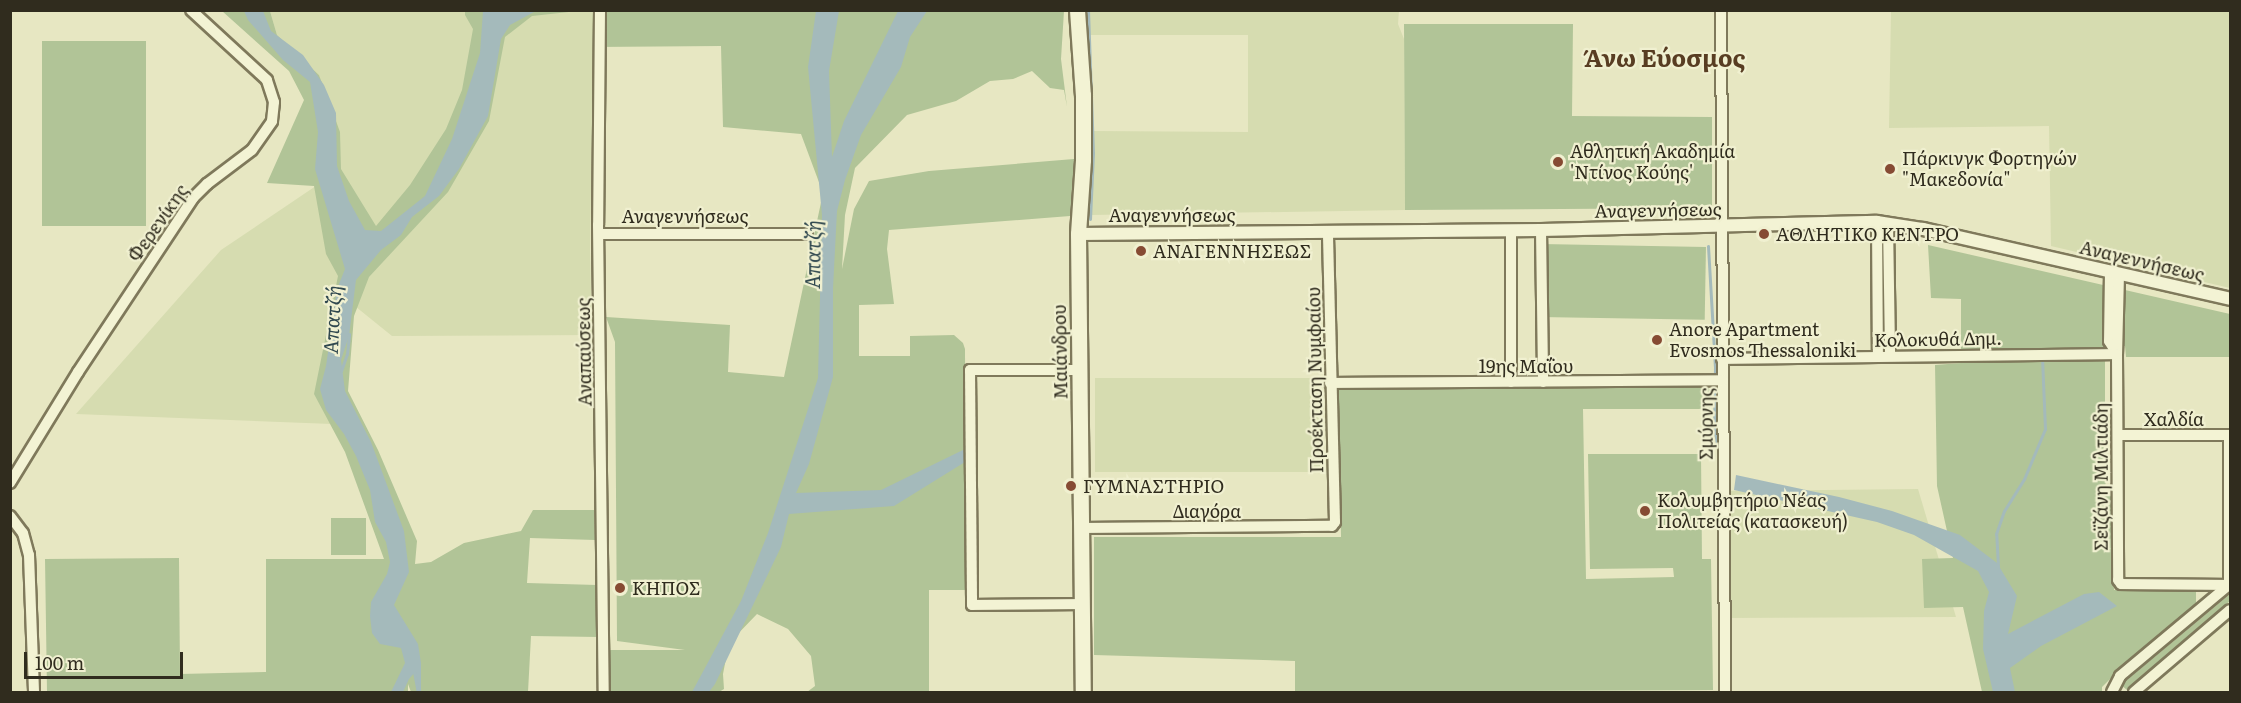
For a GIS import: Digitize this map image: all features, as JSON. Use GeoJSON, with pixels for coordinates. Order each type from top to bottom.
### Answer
{"type":"FeatureCollection","features":[{"type":"Feature","properties":{"kind":"main road","name":"Μαιάνδρου"},"geometry":{"type":"LineString","coordinates":[[1077,10],[1083,95],[1083,160],[1078,234],[1083,693]]}},
{"type":"Feature","properties":{"kind":"street","name":"Φερενίκης"},"geometry":{"type":"LineString","coordinates":[[10,483],[78,372],[193,198],[207,184],[252,150],[272,121],[274,102],[267,80],[191,10]]}},
{"type":"Feature","properties":{"kind":"street","name":"Αναπαύσεως"},"geometry":{"type":"LineString","coordinates":[[600,10],[599,234],[604,693]]}},
{"type":"Feature","properties":{"kind":"street","name":"Σμύρνης"},"geometry":{"type":"LineString","coordinates":[[1721,10],[1720,227],[1725,693]]}},
{"type":"Feature","properties":{"kind":"street","name":"Αναγεννήσεως"},"geometry":{"type":"LineString","coordinates":[[1078,234],[1541,230],[1882,223],[2230,299]]}},
{"type":"Feature","properties":{"kind":"street"},"geometry":{"type":"LineString","coordinates":[[1882,223],[1890,356]]}},
{"type":"Feature","properties":{"kind":"street"},"geometry":{"type":"LineString","coordinates":[[1878,356],[1882,223]]}},
{"type":"Feature","properties":{"kind":"street"},"geometry":{"type":"LineString","coordinates":[[1511,230],[1511,382]]}},
{"type":"Feature","properties":{"kind":"street"},"geometry":{"type":"LineString","coordinates":[[1541,230],[1543,382]]}},
{"type":"Feature","properties":{"kind":"street","name":"Προέκταση Νυμφαίου"},"geometry":{"type":"LineString","coordinates":[[1328,232],[1335,522],[1332,526]]}},
{"type":"Feature","properties":{"kind":"street","name":"Αναγεννήσεως"},"geometry":{"type":"LineString","coordinates":[[599,234],[807,234]]}},
{"type":"Feature","properties":{"kind":"street","name":"Σεϊζάνη Μιλτιάδη"},"geometry":{"type":"LineString","coordinates":[[2115,273],[2109,341],[2117,354],[2118,580],[2121,585],[2230,584]]}},
{"type":"Feature","properties":{"kind":"street","name":"Κολοκυθά Δημ."},"geometry":{"type":"LineString","coordinates":[[1722,358],[2117,354]]}},
{"type":"Feature","properties":{"kind":"street"},"geometry":{"type":"LineString","coordinates":[[1080,370],[970,370],[972,605],[1082,604]]}},
{"type":"Feature","properties":{"kind":"street","name":"19ης Μαΐου"},"geometry":{"type":"LineString","coordinates":[[1330,383],[1723,380]]}},
{"type":"Feature","properties":{"kind":"street","name":"Χαλδία"},"geometry":{"type":"LineString","coordinates":[[2118,435],[2230,435]]}},
{"type":"Feature","properties":{"kind":"street"},"geometry":{"type":"LineString","coordinates":[[2112,693],[2120,676],[2230,584],[2230,435]]}},
{"type":"Feature","properties":{"kind":"street"},"geometry":{"type":"LineString","coordinates":[[10,516],[23,533],[29,555],[34,693]]}},
{"type":"Feature","properties":{"kind":"street","name":"Διαγόρα"},"geometry":{"type":"LineString","coordinates":[[1082,528],[1332,526]]}},
{"type":"Feature","properties":{"kind":"street"},"geometry":{"type":"LineString","coordinates":[[2134,693],[2230,610]]}},
{"type":"Feature","properties":{"kind":"green space"},"geometry":{"type":"Polygon","coordinates":[[[222,11],[270,11],[277,35],[319,75],[340,132],[341,169],[376,226],[410,185],[446,129],[462,90],[473,29],[465,11],[578,11],[532,16],[505,37],[489,121],[448,192],[369,277],[354,316],[348,391],[378,450],[417,541],[415,564],[431,562],[464,543],[521,531],[533,510],[594,510],[595,540],[530,538],[527,583],[597,585],[599,637],[531,636],[528,692],[411,692],[408,684],[408,692],[47,692],[45,559],[179,558],[180,674],[266,672],[266,559],[384,559],[345,452],[314,394],[338,276],[326,254],[314,186],[267,183],[304,100],[289,71],[222,11]]]}},
{"type":"Feature","properties":{"kind":"green space"},"geometry":{"type":"Polygon","coordinates":[[[270,11],[594,11],[590,250],[592,335],[392,336],[340,294],[332,424],[76,414],[221,250],[341,169],[319,75],[277,35],[270,11]]]}},
{"type":"Feature","properties":{"kind":"green space"},"geometry":{"type":"Polygon","coordinates":[[[594,11],[1064,11],[1061,59],[1067,107],[1064,90],[1050,88],[1032,71],[1013,79],[990,81],[956,101],[907,115],[855,168],[845,215],[842,269],[854,209],[869,181],[929,171],[1074,159],[1070,216],[889,230],[887,249],[894,304],[859,305],[859,356],[910,356],[910,336],[954,335],[963,343],[965,349],[966,590],[929,590],[929,691],[1053,692],[807,692],[815,686],[811,656],[788,629],[757,614],[729,643],[723,674],[724,689],[719,692],[609,692],[610,650],[685,650],[617,641],[615,342],[606,317],[730,325],[728,372],[784,377],[823,193],[801,134],[723,127],[721,46],[593,47],[594,11]]]}},
{"type":"Feature","properties":{"kind":"green space"},"geometry":{"type":"Polygon","coordinates":[[[1089,11],[1399,11],[1398,24],[1404,39],[1405,210],[1091,215],[1091,131],[1248,132],[1248,35],[1089,35],[1089,11]]]}},
{"type":"Feature","properties":{"kind":"green space"},"geometry":{"type":"Polygon","coordinates":[[[1891,11],[2230,11],[2230,288],[2051,246],[2049,126],[1889,128],[1891,11]]]}},
{"type":"Feature","properties":{"kind":"green space","name":"Αθλητική Ακαδημία 'Ντίνος Κούης'"},"geometry":{"type":"Polygon","coordinates":[[[1404,24],[1573,24],[1572,116],[1712,117],[1712,208],[1405,210],[1404,24]]]}},
{"type":"Feature","properties":{"kind":"green space"},"geometry":{"type":"Polygon","coordinates":[[[42,41],[146,41],[146,226],[42,226],[42,41]]]}},
{"type":"Feature","properties":{"kind":"green space"},"geometry":{"type":"Polygon","coordinates":[[[1541,244],[1706,247],[1705,320],[1540,317],[1541,244]]]}},
{"type":"Feature","properties":{"kind":"green space"},"geometry":{"type":"Polygon","coordinates":[[[1928,245],[2230,314],[2230,357],[2126,357],[2125,346],[2105,347],[2105,421],[2109,421],[2105,494],[2112,496],[2114,590],[2196,590],[2196,606],[2117,672],[2102,687],[2102,692],[1982,692],[1963,607],[1924,608],[1922,559],[1953,558],[1937,486],[1935,365],[1961,363],[1961,299],[1931,298],[1928,245]]]}},
{"type":"Feature","properties":{"kind":"green space"},"geometry":{"type":"Polygon","coordinates":[[[1095,378],[1320,378],[1320,472],[1095,472],[1095,378]]]}},
{"type":"Feature","properties":{"kind":"green space"},"geometry":{"type":"Polygon","coordinates":[[[1705,384],[1710,390],[1710,409],[1583,409],[1586,579],[1674,577],[1673,568],[1590,569],[1588,454],[1701,454],[1702,559],[1711,559],[1713,690],[1295,692],[1295,661],[1094,655],[1094,537],[1341,537],[1338,386],[1705,384]]]}},
{"type":"Feature","properties":{"kind":"green space"},"geometry":{"type":"Polygon","coordinates":[[[1918,489],[1956,617],[1725,618],[1723,491],[1918,489]]]}},
{"type":"Feature","properties":{"kind":"green space"},"geometry":{"type":"Polygon","coordinates":[[[331,518],[366,518],[366,555],[331,555],[331,518]]]}},
{"type":"Feature","properties":{"kind":"green space"},"geometry":{"type":"Polygon","coordinates":[[[2230,594],[2230,601],[2134,687],[2127,690],[2121,685],[2230,594]]]}},
{"type":"Feature","properties":{"kind":"shaded area"},"geometry":{"type":"Polygon","coordinates":[[[244,11],[263,11],[271,31],[303,55],[324,85],[336,113],[337,166],[349,201],[365,230],[381,231],[425,196],[452,139],[480,53],[483,11],[561,11],[534,12],[510,25],[501,39],[488,116],[459,169],[439,196],[412,217],[401,235],[381,250],[356,280],[349,336],[341,360],[345,391],[371,442],[404,531],[409,572],[394,605],[418,644],[421,663],[421,692],[417,692],[415,672],[403,692],[391,692],[405,663],[401,648],[380,644],[372,633],[370,616],[371,602],[387,574],[390,562],[386,542],[375,522],[370,490],[356,456],[344,434],[326,410],[320,389],[326,366],[337,289],[345,269],[315,169],[318,132],[310,82],[283,60],[248,20],[244,11]]]}},
{"type":"Feature","properties":{"kind":"shaded area"},"geometry":{"type":"Polygon","coordinates":[[[816,11],[839,11],[829,71],[832,157],[844,121],[898,11],[927,11],[910,37],[901,67],[861,135],[845,180],[837,211],[833,288],[833,377],[809,464],[796,493],[881,490],[965,449],[965,462],[894,506],[789,514],[781,547],[715,684],[709,692],[692,692],[741,601],[768,533],[818,378],[822,215],[808,67],[816,11]]]}},
{"type":"Feature","properties":{"kind":"shaded area"},"geometry":{"type":"Polygon","coordinates":[[[1736,475],[1892,511],[1960,535],[1997,563],[2017,596],[2008,634],[2084,594],[2099,592],[2117,606],[2041,646],[2010,668],[2015,692],[1993,692],[1983,649],[1984,611],[1989,592],[1978,571],[1914,535],[1877,522],[1734,490],[1736,475]]]}},
{"type":"Feature","properties":{"kind":"waterway"},"geometry":{"type":"LineString","coordinates":[[1088,10],[1093,153],[1090,219]]}},
{"type":"Feature","properties":{"kind":"waterway"},"geometry":{"type":"LineString","coordinates":[[1708,246],[1715,367],[1714,427],[1719,454]]}},
{"type":"Feature","properties":{"kind":"waterway","name":"Απατζή"},"geometry":{"type":"LineString","coordinates":[[341,371],[347,354],[349,334]]}},
{"type":"Feature","properties":{"kind":"waterway"},"geometry":{"type":"LineString","coordinates":[[1998,567],[1996,534],[2004,511],[2024,479],[2045,429],[2042,358]]}},
{"type":"Feature","properties":{"kind":"waterway","name":"Απατζή"},"geometry":{"type":"LineString","coordinates":[[414,672],[418,692]]}},
{"type":"Feature","properties":{"kind":"place","name":"Αθλητική Ακαδημία 'Ντίνος Κούης'"},"geometry":{"type":"Point","coordinates":[1558,162]}},
{"type":"Feature","properties":{"kind":"place","name":"Πάρκινγκ Φορτηγών \"Μακεδονία\""},"geometry":{"type":"Point","coordinates":[1890,169]}},
{"type":"Feature","properties":{"kind":"place","name":"ΑΘΛΗΤΙΚΟ ΚΕΝΤΡΟ"},"geometry":{"type":"Point","coordinates":[1764,234]}},
{"type":"Feature","properties":{"kind":"place","name":"ΑΝΑΓΕΝΝΗΣΕΩΣ"},"geometry":{"type":"Point","coordinates":[1141,251]}},
{"type":"Feature","properties":{"kind":"place","name":"Anore Apartment Evosmos Thessaloniki"},"geometry":{"type":"Point","coordinates":[1657,340]}},
{"type":"Feature","properties":{"kind":"place","name":"ΓΥΜΝΑΣΤΗΡΙΟ"},"geometry":{"type":"Point","coordinates":[1071,486]}},
{"type":"Feature","properties":{"kind":"place","name":"Κολυμβητήριο Νέας Πολιτείας (κατασκευή)"},"geometry":{"type":"Point","coordinates":[1645,511]}},
{"type":"Feature","properties":{"kind":"place","name":"ΚΗΠΟΣ"},"geometry":{"type":"Point","coordinates":[620,588]}},
{"type":"Feature","properties":{"kind":"district","name":"Άνω Εύοσμος"},"geometry":{"type":"Point","coordinates":[1665,57]}}]}
